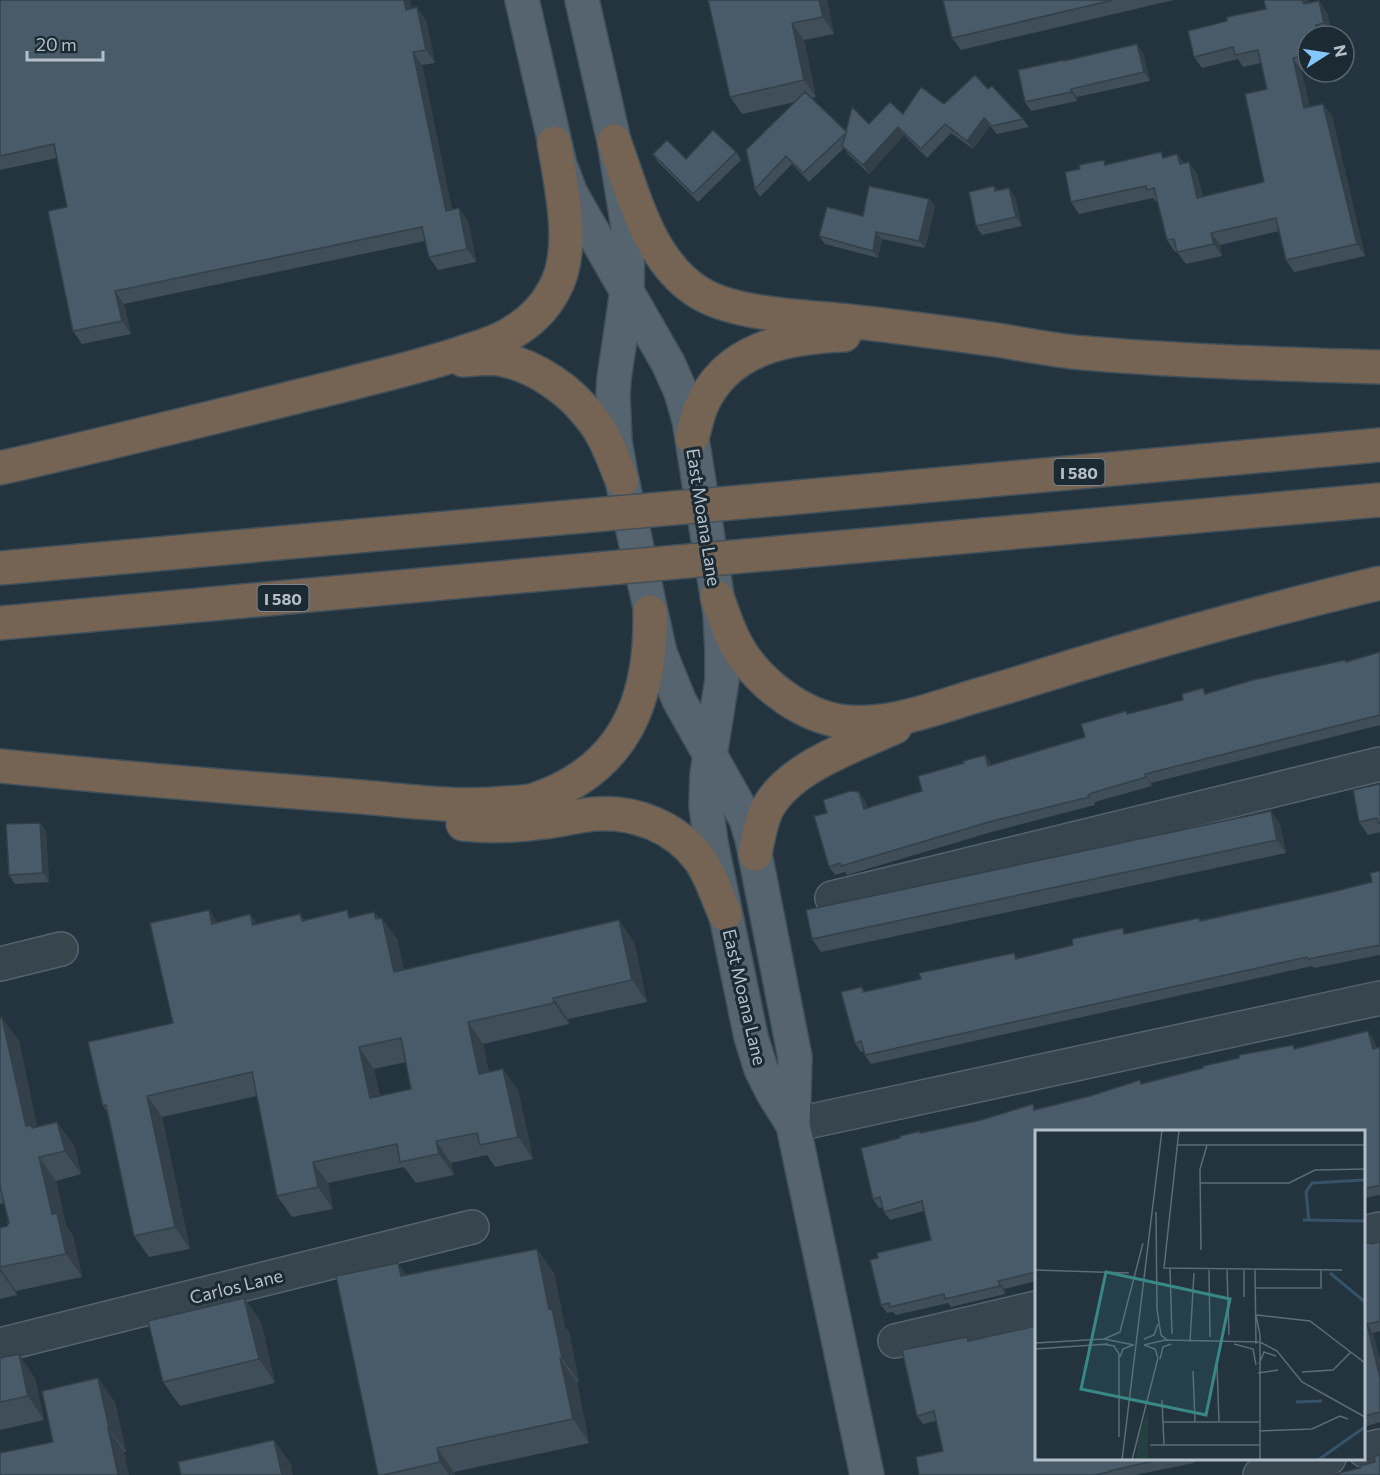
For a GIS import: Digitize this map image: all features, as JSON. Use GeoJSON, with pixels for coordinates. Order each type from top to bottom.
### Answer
{"type":"FeatureCollection","features":[{"type":"Feature","properties":{"kind":"highway"},"geometry":{"type":"LineString","coordinates":[[614,141],[640,213],[652,239],[666,261],[695,290],[717,301],[768,313],[842,320],[1070,351],[1181,361],[1380,367]]}},
{"type":"Feature","properties":{"kind":"highway"},"geometry":{"type":"LineString","coordinates":[[0,468],[437,362],[512,333],[532,318],[555,288],[562,268],[566,243],[554,143]]}},
{"type":"Feature","properties":{"kind":"highway"},"geometry":{"type":"LineString","coordinates":[[692,438],[700,408],[708,393],[735,364],[753,352],[778,342],[815,336],[933,332]]}},
{"type":"Feature","properties":{"kind":"highway"},"geometry":{"type":"LineString","coordinates":[[437,362],[504,360],[525,367],[550,380],[572,397],[592,418],[605,440],[622,480]]}},
{"type":"Feature","properties":{"kind":"highway","name":"I 580"},"geometry":{"type":"LineString","coordinates":[[0,568],[1380,445]]}},
{"type":"Feature","properties":{"kind":"highway","name":"I 580"},"geometry":{"type":"LineString","coordinates":[[0,623],[1380,500]]}},
{"type":"Feature","properties":{"kind":"highway"},"geometry":{"type":"LineString","coordinates":[[717,597],[732,637],[747,661],[784,697],[811,711],[838,720],[871,723],[932,710],[1300,601],[1380,583]]}},
{"type":"Feature","properties":{"kind":"highway"},"geometry":{"type":"LineString","coordinates":[[0,766],[140,780],[369,798],[468,804],[532,801],[560,789],[590,771],[623,737],[632,718],[646,674],[651,642],[650,612]]}},
{"type":"Feature","properties":{"kind":"highway"},"geometry":{"type":"LineString","coordinates":[[755,854],[760,825],[768,807],[781,790],[798,775],[825,759],[932,710]]}},
{"type":"Feature","properties":{"kind":"highway"},"geometry":{"type":"LineString","coordinates":[[369,798],[462,824],[486,827],[548,822],[595,813],[622,814],[647,820],[668,830],[699,860],[725,914]]}},
{"type":"Feature","properties":{"kind":"main road","name":"East Moana Lane"},"geometry":{"type":"LineString","coordinates":[[522,0],[554,143],[571,194],[668,363],[681,392],[692,438],[717,597],[722,650],[722,680],[710,756],[706,806],[711,843],[751,1037],[761,1070],[793,1125]]}},
{"type":"Feature","properties":{"kind":"main road","name":"East Moana Lane"},"geometry":{"type":"LineString","coordinates":[[582,0],[614,141],[628,226],[627,291],[614,379],[615,441],[622,480],[660,653],[679,700],[746,819],[755,854],[795,1057],[793,1125],[867,1475]]}},
{"type":"Feature","properties":{"kind":"street"},"geometry":{"type":"LineString","coordinates":[[832,898],[1380,764]]}},
{"type":"Feature","properties":{"kind":"street"},"geometry":{"type":"LineString","coordinates":[[0,964],[61,949]]}},
{"type":"Feature","properties":{"kind":"street"},"geometry":{"type":"LineString","coordinates":[[793,1125],[1380,998]]}},
{"type":"Feature","properties":{"kind":"street","name":"Carlos Lane"},"geometry":{"type":"LineString","coordinates":[[0,1345],[472,1227]]}},
{"type":"Feature","properties":{"kind":"street"},"geometry":{"type":"LineString","coordinates":[[1365,1233],[1380,1229]]}},
{"type":"Feature","properties":{"kind":"street"},"geometry":{"type":"LineString","coordinates":[[895,1341],[1035,1308]]}},
{"type":"Feature","properties":{"kind":"street"},"geometry":{"type":"LineString","coordinates":[[1365,1450],[1380,1446]]}},
{"type":"Feature","properties":{"kind":"street"},"geometry":{"type":"LineString","coordinates":[[1260,1475],[1321,1460]]}},
{"type":"Feature","properties":{"kind":"building"},"geometry":{"type":"Polygon","coordinates":[[[0,0],[404,0],[406,10],[417,7],[426,50],[413,52],[446,211],[459,208],[467,249],[429,257],[422,227],[115,291],[122,321],[73,331],[48,211],[67,207],[54,144],[0,156],[0,0]]]}},
{"type":"Feature","properties":{"kind":"building"},"geometry":{"type":"Polygon","coordinates":[[[708,0],[819,0],[823,17],[792,23],[804,80],[730,97],[708,0]]]}},
{"type":"Feature","properties":{"kind":"building"},"geometry":{"type":"Polygon","coordinates":[[[943,0],[1113,0],[952,38],[943,0]]]}},
{"type":"Feature","properties":{"kind":"building"},"geometry":{"type":"Polygon","coordinates":[[[1264,0],[1302,0],[1304,4],[1319,1],[1324,23],[1296,24],[1296,57],[1293,58],[1296,84],[1299,84],[1304,108],[1323,104],[1357,244],[1286,260],[1276,218],[1211,233],[1214,244],[1177,252],[1174,239],[1167,240],[1154,188],[1147,190],[1146,186],[1071,202],[1065,172],[1080,169],[1079,165],[1104,160],[1105,165],[1161,152],[1163,158],[1177,154],[1180,164],[1189,162],[1197,198],[1264,182],[1245,94],[1267,89],[1258,50],[1235,55],[1233,47],[1194,57],[1188,31],[1227,21],[1227,17],[1266,9],[1264,0]]]}},
{"type":"Feature","properties":{"kind":"building"},"geometry":{"type":"Polygon","coordinates":[[[1137,44],[1144,72],[1025,102],[1018,70],[1137,44]]]}},
{"type":"Feature","properties":{"kind":"building"},"geometry":{"type":"Polygon","coordinates":[[[975,75],[988,89],[992,86],[1023,119],[992,126],[984,118],[967,141],[945,124],[921,149],[898,127],[863,165],[842,146],[846,133],[803,173],[786,156],[755,189],[746,150],[805,92],[846,131],[852,107],[869,124],[890,102],[903,114],[921,87],[944,104],[975,75]]]}},
{"type":"Feature","properties":{"kind":"building"},"geometry":{"type":"Polygon","coordinates":[[[713,130],[736,152],[693,194],[653,154],[667,140],[686,159],[713,130]]]}},
{"type":"Feature","properties":{"kind":"building"},"geometry":{"type":"Polygon","coordinates":[[[869,186],[929,199],[919,241],[876,232],[873,251],[819,236],[827,207],[863,216],[869,186]]]}},
{"type":"Feature","properties":{"kind":"building"},"geometry":{"type":"Polygon","coordinates":[[[994,186],[995,191],[1009,188],[1016,217],[976,226],[969,192],[994,186]]]}},
{"type":"Feature","properties":{"kind":"building"},"geometry":{"type":"Polygon","coordinates":[[[1380,652],[1380,715],[1145,774],[1146,777],[1092,793],[1088,795],[1089,797],[989,822],[841,866],[840,863],[829,867],[814,816],[827,813],[823,800],[850,791],[859,792],[864,809],[922,791],[918,776],[964,763],[963,761],[985,755],[988,766],[1085,737],[1081,724],[1126,711],[1127,714],[1183,700],[1182,694],[1203,688],[1205,694],[1253,680],[1345,660],[1346,662],[1380,652]]]}},
{"type":"Feature","properties":{"kind":"building"},"geometry":{"type":"Polygon","coordinates":[[[1380,784],[1380,823],[1377,818],[1359,822],[1353,790],[1380,784]]]}},
{"type":"Feature","properties":{"kind":"building"},"geometry":{"type":"Polygon","coordinates":[[[1271,811],[1277,840],[812,939],[806,910],[1271,811]]]}},
{"type":"Feature","properties":{"kind":"building"},"geometry":{"type":"Polygon","coordinates":[[[40,823],[43,873],[9,875],[6,824],[40,823]]]}},
{"type":"Feature","properties":{"kind":"building"},"geometry":{"type":"Polygon","coordinates":[[[1380,871],[1380,945],[1308,959],[1307,957],[865,1055],[861,1041],[855,1043],[841,992],[862,987],[863,992],[921,979],[919,973],[1014,953],[1016,959],[1073,945],[1072,939],[1123,928],[1124,934],[1199,918],[1200,921],[1332,892],[1372,882],[1370,873],[1380,871]]]}},
{"type":"Feature","properties":{"kind":"building"},"geometry":{"type":"Polygon","coordinates":[[[209,910],[212,924],[250,914],[253,925],[300,914],[302,921],[347,910],[349,918],[374,912],[376,919],[382,918],[394,972],[619,920],[632,980],[553,998],[554,1003],[468,1022],[479,1074],[503,1069],[518,1137],[480,1145],[477,1133],[436,1141],[439,1154],[400,1162],[397,1144],[313,1162],[318,1187],[277,1196],[252,1072],[147,1096],[175,1227],[134,1236],[106,1105],[103,1106],[88,1042],[173,1023],[150,923],[209,910]],[[401,1038],[359,1047],[370,1098],[411,1089],[401,1038]]]}},
{"type":"Feature","properties":{"kind":"building"},"geometry":{"type":"Polygon","coordinates":[[[0,1018],[2,1018],[26,1126],[31,1125],[32,1128],[57,1122],[65,1151],[39,1157],[52,1214],[57,1213],[66,1254],[0,1267],[0,1228],[8,1226],[7,1223],[9,1223],[0,1186],[0,1018]]]}},
{"type":"Feature","properties":{"kind":"building"},"geometry":{"type":"Polygon","coordinates":[[[1368,1031],[1373,1049],[1380,1047],[1380,1185],[1365,1189],[1365,1130],[1035,1130],[1035,1272],[998,1281],[1000,1286],[945,1299],[944,1294],[890,1307],[889,1303],[881,1305],[870,1260],[878,1258],[877,1253],[931,1240],[922,1201],[884,1212],[880,1197],[873,1199],[861,1148],[920,1131],[920,1133],[981,1120],[1033,1104],[1034,1110],[1140,1080],[1141,1084],[1239,1058],[1239,1055],[1293,1045],[1294,1049],[1368,1031]]]}},
{"type":"Feature","properties":{"kind":"building"},"geometry":{"type":"Polygon","coordinates":[[[1380,1242],[1380,1321],[1367,1324],[1380,1378],[1380,1412],[1365,1416],[1365,1244],[1380,1242]]]}},
{"type":"Feature","properties":{"kind":"building"},"geometry":{"type":"Polygon","coordinates":[[[537,1249],[549,1309],[552,1308],[573,1419],[437,1448],[440,1462],[378,1475],[336,1276],[398,1263],[401,1276],[537,1249]]]}},
{"type":"Feature","properties":{"kind":"building"},"geometry":{"type":"Polygon","coordinates":[[[244,1298],[259,1359],[163,1382],[148,1321],[244,1298]]]}},
{"type":"Feature","properties":{"kind":"building"},"geometry":{"type":"Polygon","coordinates":[[[1035,1326],[1035,1460],[1158,1460],[1094,1475],[919,1475],[916,1457],[943,1451],[934,1411],[917,1416],[902,1350],[967,1337],[968,1341],[1035,1326]]]}},
{"type":"Feature","properties":{"kind":"building"},"geometry":{"type":"Polygon","coordinates":[[[19,1354],[28,1396],[0,1402],[0,1358],[19,1354]]]}},
{"type":"Feature","properties":{"kind":"building"},"geometry":{"type":"Polygon","coordinates":[[[98,1378],[118,1475],[0,1475],[0,1453],[53,1442],[42,1391],[98,1378]]]}},
{"type":"Feature","properties":{"kind":"building"},"geometry":{"type":"Polygon","coordinates":[[[274,1440],[282,1475],[181,1475],[178,1462],[274,1440]]]}},
{"type":"Feature","properties":{"kind":"building"},"geometry":{"type":"Polygon","coordinates":[[[1380,1454],[1380,1475],[1331,1475],[1375,1462],[1374,1457],[1380,1454]]]}}]}
